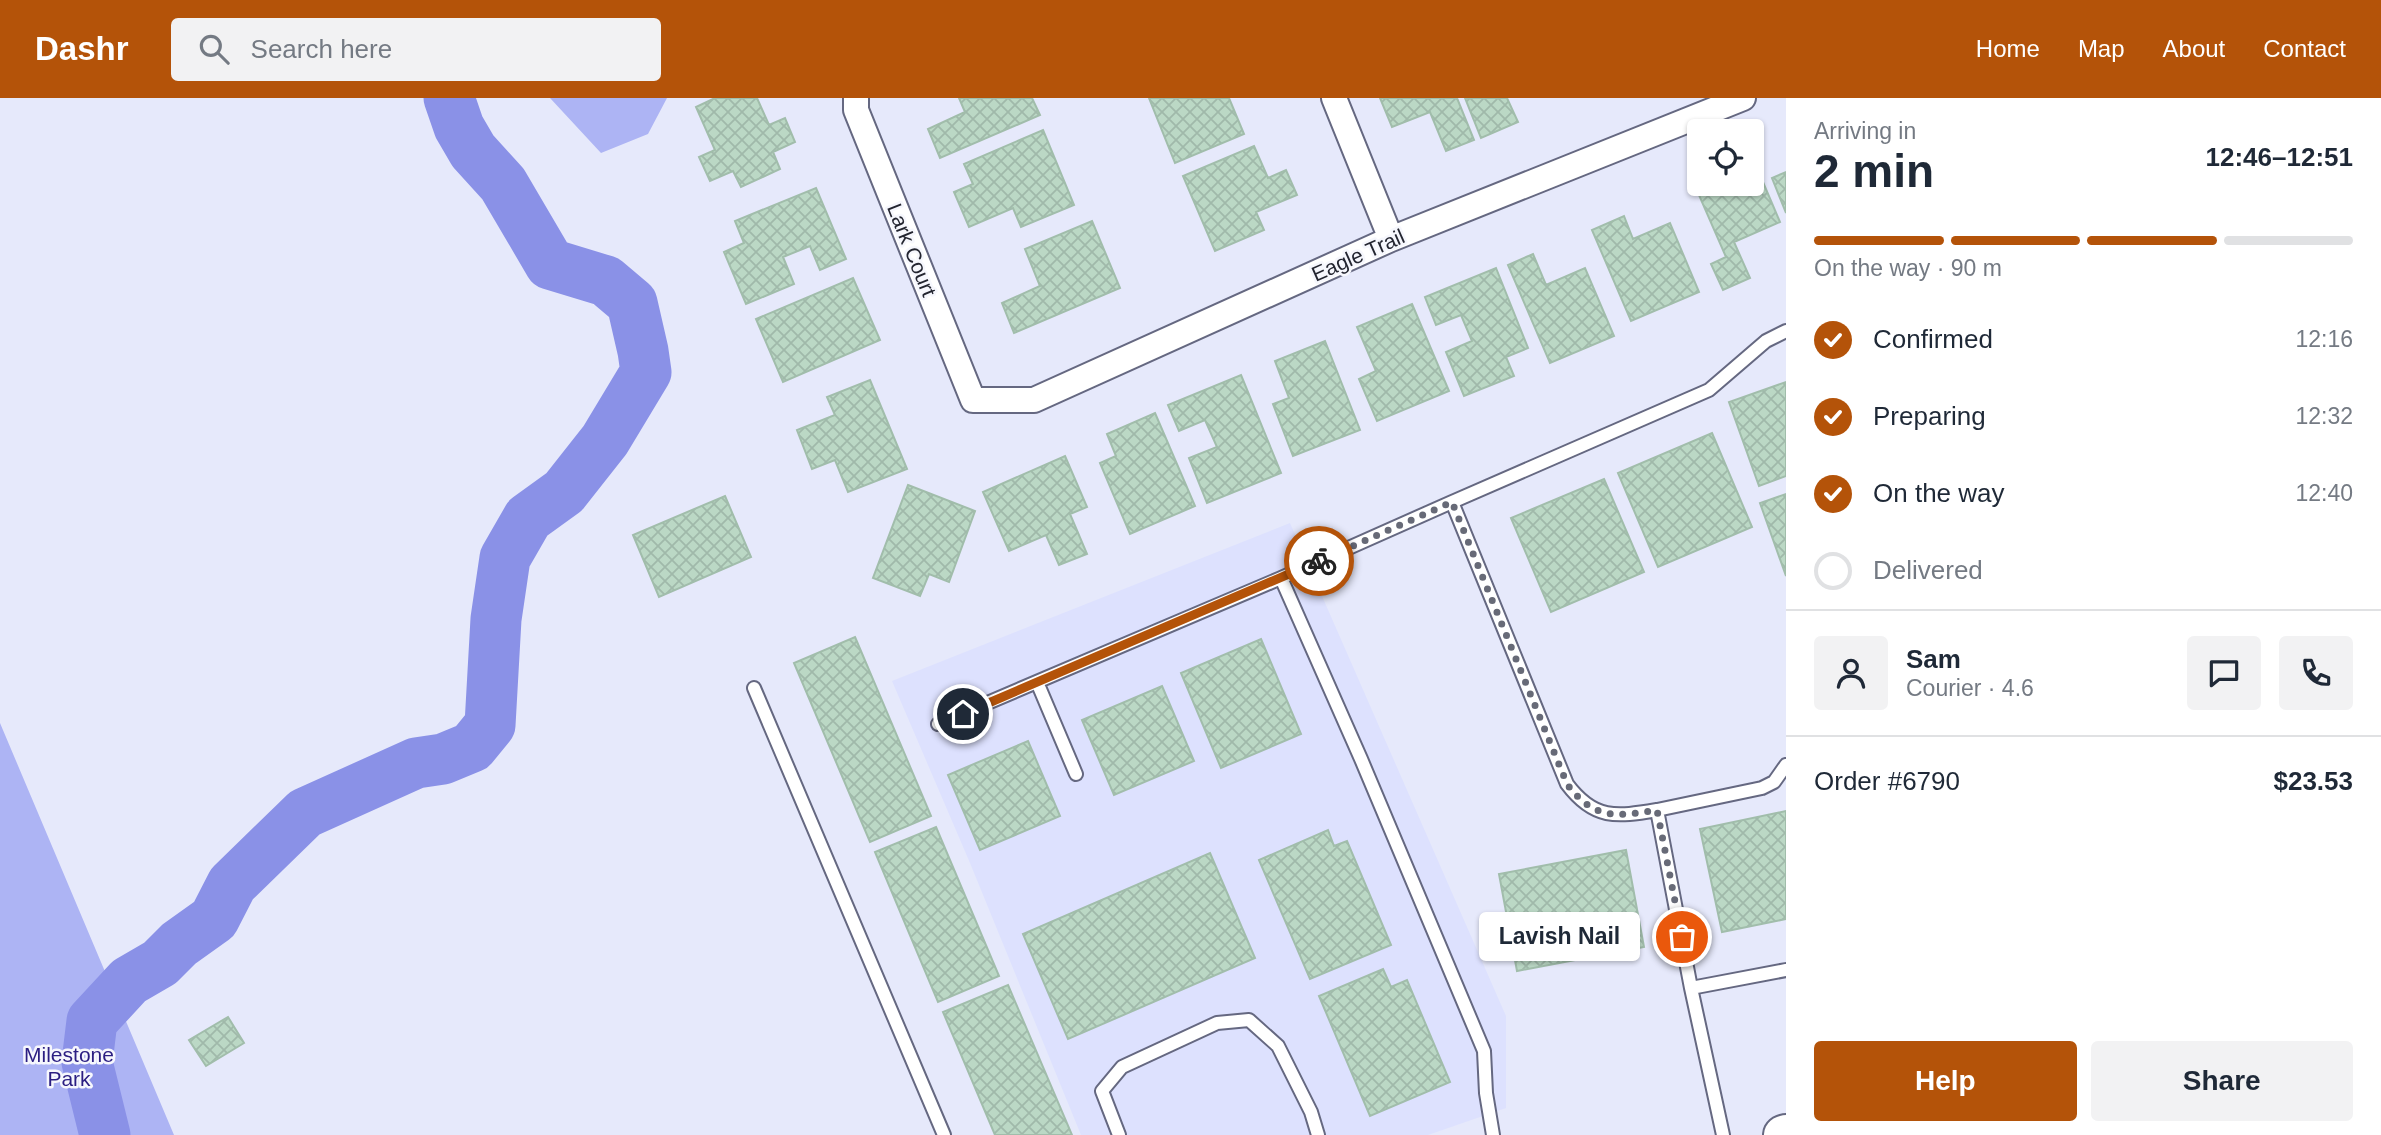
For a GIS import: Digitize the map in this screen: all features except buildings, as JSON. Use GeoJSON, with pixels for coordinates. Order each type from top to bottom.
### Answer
{"type":"FeatureCollection","features":[{"type":"Feature","properties":{"kind":"street","name":"Lark Court"},"geometry":{"type":"LineString","coordinates":[[856,98],[856,110],[973,400]]}},
{"type":"Feature","properties":{"kind":"street"},"geometry":{"type":"LineString","coordinates":[[1334,98],[1391,239]]}},
{"type":"Feature","properties":{"kind":"street","name":"Eagle Trail"},"geometry":{"type":"LineString","coordinates":[[973,400],[1034,400],[1391,239],[1743,98]]}},
{"type":"Feature","properties":{"kind":"lane"},"geometry":{"type":"LineString","coordinates":[[938,724],[1281,578],[1709,390],[1766,341],[1786,331]]}},
{"type":"Feature","properties":{"kind":"lane"},"geometry":{"type":"LineString","coordinates":[[1452,502],[1567,784],[1576,796],[1589,806],[1623,816],[1762,788],[1774,782],[1786,765]]}},
{"type":"Feature","properties":{"kind":"lane"},"geometry":{"type":"LineString","coordinates":[[1281,578],[1367,771],[1484,1051],[1486,1093],[1493,1135]]}},
{"type":"Feature","properties":{"kind":"lane"},"geometry":{"type":"LineString","coordinates":[[1037,682],[1076,774]]}},
{"type":"Feature","properties":{"kind":"lane"},"geometry":{"type":"LineString","coordinates":[[754,688],[944,1135]]}},
{"type":"Feature","properties":{"kind":"lane"},"geometry":{"type":"LineString","coordinates":[[1657,810],[1723,1135]]}},
{"type":"Feature","properties":{"kind":"lane"},"geometry":{"type":"LineString","coordinates":[[1692,988],[1786,970]]}},
{"type":"Feature","properties":{"kind":"lane"},"geometry":{"type":"LineString","coordinates":[[1119,1135],[1102,1091],[1122,1067],[1217,1023],[1249,1020],[1278,1046],[1311,1112],[1318,1135]]}},
{"type":"Feature","properties":{"kind":"shaded area"},"geometry":{"type":"Polygon","coordinates":[[[1290,523],[1506,1016],[1506,1108],[1428,1135],[1081,1135],[892,681],[1290,523]]]}},
{"type":"Feature","properties":{"kind":"green space"},"geometry":{"type":"Polygon","coordinates":[[[550,98],[667,98],[648,134],[601,153],[550,98]]]}},
{"type":"Feature","properties":{"kind":"green space","name":"Milestone Park"},"geometry":{"type":"Polygon","coordinates":[[[0,723],[174,1135],[0,1135],[0,723]]]}},
{"type":"Feature","properties":{"kind":"waterway"},"geometry":{"type":"LineString","coordinates":[[105,1135],[87,1062],[92,1021],[129,981],[160,963],[179,944],[214,919],[232,884],[305,813],[416,763],[443,759],[472,747],[490,725],[496,619],[505,558],[528,518],[564,492],[605,440],[646,372],[632,303],[606,281],[550,264],[503,184],[473,151],[459,127],[449,98]]}},
{"type":"Feature","properties":{"kind":"way so far"},"geometry":{"type":"LineString","coordinates":[[1319,561],[1452,502],[1567,784],[1576,796],[1589,806],[1604,812],[1623,816],[1657,810],[1682,937]]}},
{"type":"Feature","properties":{"kind":"place","name":"Lavish Nail"},"geometry":{"type":"Point","coordinates":[1682,937]}},
{"type":"Feature","properties":{"kind":"route"},"geometry":{"type":"LineString","coordinates":[[963,714],[1319,561]]}}]}
